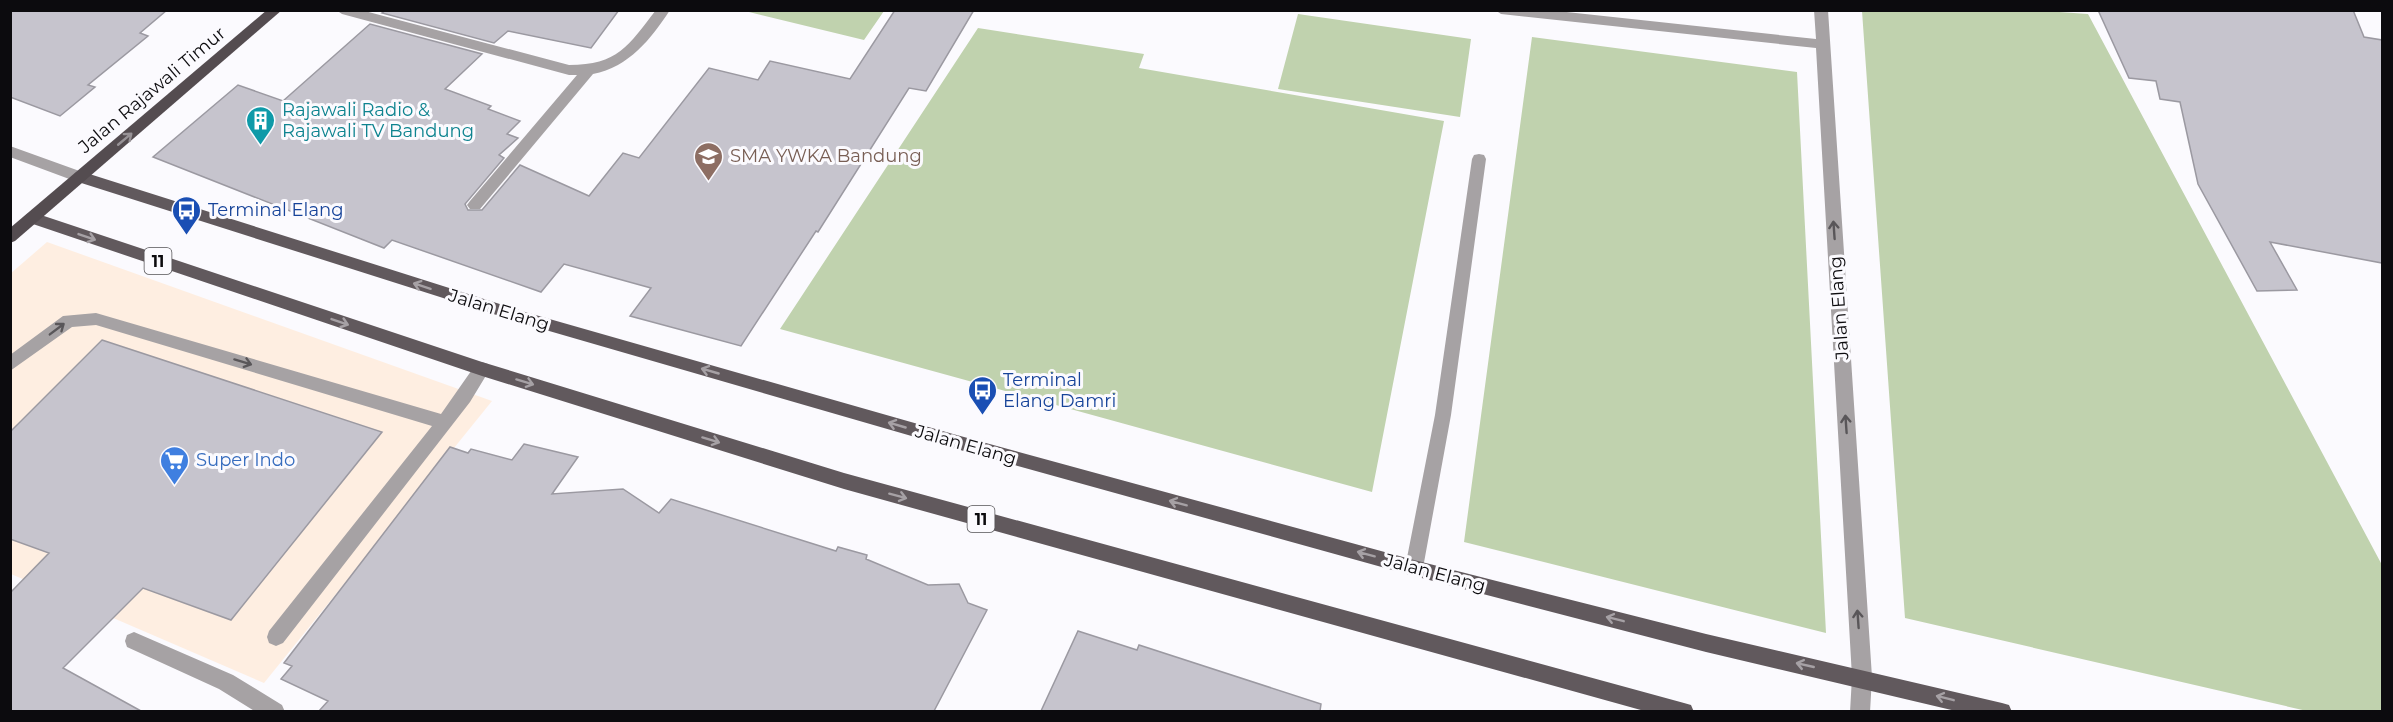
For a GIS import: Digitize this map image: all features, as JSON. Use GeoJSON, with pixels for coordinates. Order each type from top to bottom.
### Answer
{"type":"FeatureCollection","features":[{"type":"Feature","properties":{"kind":"highway","name":"Jalan Rajawali Timur"},"geometry":{"type":"LineString","coordinates":[[10,237],[276,10]]}},
{"type":"Feature","properties":{"kind":"main road","name":"Jalan Elang"},"geometry":{"type":"LineString","coordinates":[[80,177],[525,318],[953,441],[1414,568],[1706,643],[1862,677],[2001,711]]}},
{"type":"Feature","properties":{"kind":"main road","name":"11"},"geometry":{"type":"LineString","coordinates":[[32,218],[482,369],[844,481],[1684,711]]}},
{"type":"Feature","properties":{"kind":"street"},"geometry":{"type":"LineString","coordinates":[[342,10],[569,70],[588,71],[625,58],[664,10]]}},
{"type":"Feature","properties":{"kind":"street"},"geometry":{"type":"LineString","coordinates":[[1501,10],[1822,44]]}},
{"type":"Feature","properties":{"kind":"street","name":"Jalan Elang"},"geometry":{"type":"LineString","coordinates":[[1821,10],[1862,677]]}},
{"type":"Feature","properties":{"kind":"street"},"geometry":{"type":"LineString","coordinates":[[475,205],[588,71]]}},
{"type":"Feature","properties":{"kind":"street"},"geometry":{"type":"LineString","coordinates":[[10,151],[80,177]]}},
{"type":"Feature","properties":{"kind":"street"},"geometry":{"type":"LineString","coordinates":[[1414,568],[1443,415],[1479,159]]}},
{"type":"Feature","properties":{"kind":"street"},"geometry":{"type":"LineString","coordinates":[[10,364],[69,321],[96,319],[444,422]]}},
{"type":"Feature","properties":{"kind":"street"},"geometry":{"type":"LineString","coordinates":[[276,638],[444,422],[482,369]]}},
{"type":"Feature","properties":{"kind":"street"},"geometry":{"type":"LineString","coordinates":[[134,640],[225,682],[276,711]]}},
{"type":"Feature","properties":{"kind":"street"},"geometry":{"type":"LineString","coordinates":[[1860,711],[1862,677]]}},
{"type":"Feature","properties":{"kind":"shaded area"},"geometry":{"type":"Polygon","coordinates":[[[47,242],[492,401],[264,683],[11,574],[10,274],[47,242]]]}},
{"type":"Feature","properties":{"kind":"green space"},"geometry":{"type":"Polygon","coordinates":[[[745,11],[884,11],[864,40],[745,11]]]}},
{"type":"Feature","properties":{"kind":"green space"},"geometry":{"type":"Polygon","coordinates":[[[1862,11],[2045,11],[2088,14],[2382,565],[2382,711],[2307,711],[1905,618],[1862,11]]]}},
{"type":"Feature","properties":{"kind":"green space"},"geometry":{"type":"Polygon","coordinates":[[[1298,14],[1471,39],[1460,117],[1278,89],[1298,14]]]}},
{"type":"Feature","properties":{"kind":"green space"},"geometry":{"type":"Polygon","coordinates":[[[978,28],[1144,54],[1139,68],[1444,121],[1372,492],[780,329],[978,28]]]}},
{"type":"Feature","properties":{"kind":"green space"},"geometry":{"type":"Polygon","coordinates":[[[1532,37],[1797,72],[1826,633],[1464,542],[1532,37]]]}},
{"type":"Feature","properties":{"kind":"building"},"geometry":{"type":"Polygon","coordinates":[[[10,10],[167,10],[140,33],[148,36],[88,85],[95,87],[60,116],[10,97],[10,10]]]}},
{"type":"Feature","properties":{"kind":"building"},"geometry":{"type":"Polygon","coordinates":[[[386,10],[619,10],[591,48],[508,31],[494,43],[382,13],[386,10]]]}},
{"type":"Feature","properties":{"kind":"building"},"geometry":{"type":"Polygon","coordinates":[[[895,10],[974,10],[926,91],[909,88],[818,232],[816,231],[741,346],[630,316],[651,288],[564,264],[541,292],[392,240],[384,248],[153,157],[238,85],[283,101],[370,24],[482,54],[445,89],[491,106],[488,109],[520,121],[507,134],[518,138],[499,155],[504,158],[465,204],[468,210],[482,210],[520,165],[589,196],[623,153],[639,158],[709,68],[758,80],[770,61],[850,79],[895,10]]]}},
{"type":"Feature","properties":{"kind":"building"},"geometry":{"type":"Polygon","coordinates":[[[2098,10],[2353,10],[2364,37],[2382,40],[2382,263],[2270,242],[2297,290],[2257,291],[2198,184],[2180,102],[2160,99],[2156,81],[2129,78],[2098,10]]]}},
{"type":"Feature","properties":{"kind":"building","name":"Super Indo"},"geometry":{"type":"Polygon","coordinates":[[[102,340],[382,432],[231,620],[143,588],[63,668],[141,711],[10,711],[10,593],[49,553],[10,539],[10,432],[102,340]]]}},
{"type":"Feature","properties":{"kind":"building"},"geometry":{"type":"Polygon","coordinates":[[[524,444],[578,457],[552,494],[623,489],[659,513],[671,499],[836,551],[838,547],[867,555],[866,559],[928,585],[959,584],[968,603],[987,610],[934,711],[319,711],[328,701],[281,679],[292,666],[284,663],[450,447],[468,453],[471,449],[512,460],[524,444]]]}},
{"type":"Feature","properties":{"kind":"building"},"geometry":{"type":"Polygon","coordinates":[[[1078,631],[1137,650],[1139,645],[1321,704],[1320,711],[1041,711],[1078,631]]]}},
{"type":"Feature","properties":{"kind":"place","name":"Rajawali Radio & Rajawali TV Bandung"},"geometry":{"type":"Point","coordinates":[261,146]}},
{"type":"Feature","properties":{"kind":"place","name":"SMA YWKA Bandung"},"geometry":{"type":"Point","coordinates":[709,182]}},
{"type":"Feature","properties":{"kind":"place","name":"Terminal Elang"},"geometry":{"type":"Point","coordinates":[187,236]}},
{"type":"Feature","properties":{"kind":"place","name":"Terminal Elang Damri"},"geometry":{"type":"Point","coordinates":[982,416]}},
{"type":"Feature","properties":{"kind":"place","name":"Super Indo"},"geometry":{"type":"Point","coordinates":[175,486]}}]}
